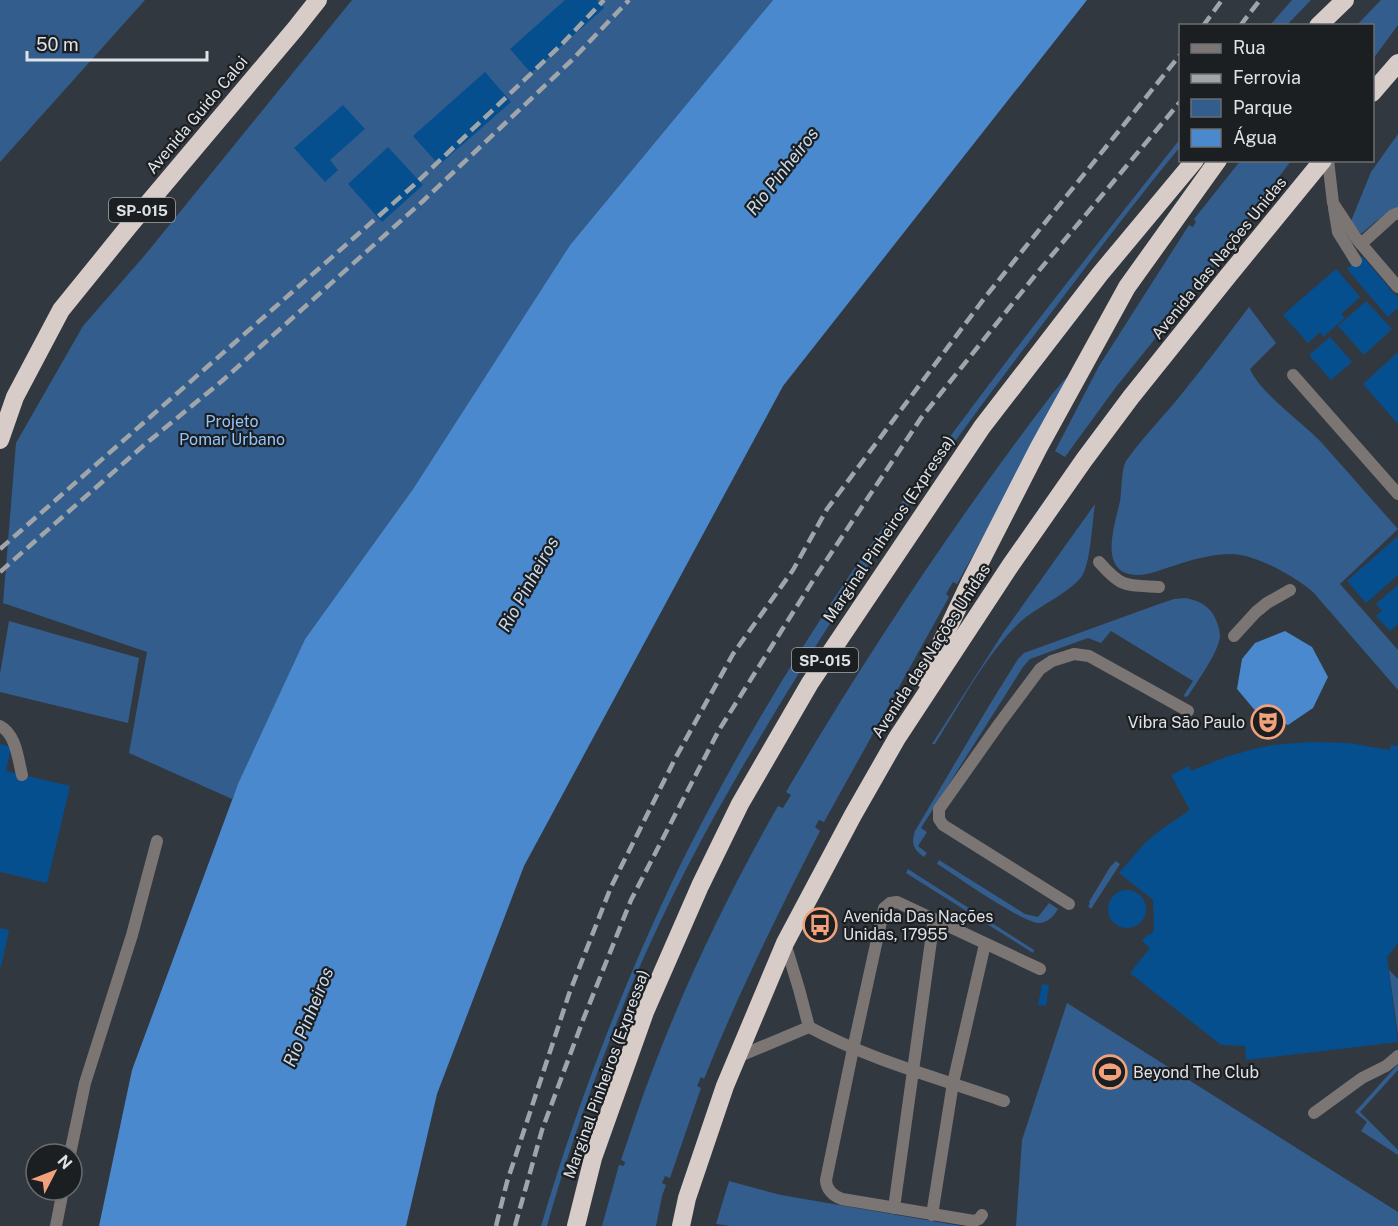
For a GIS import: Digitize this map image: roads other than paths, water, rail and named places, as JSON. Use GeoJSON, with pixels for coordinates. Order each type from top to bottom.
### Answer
{"type":"FeatureCollection","features":[{"type":"Feature","properties":{"kind":"highway","name":"Avenida Guido Caloi"},"geometry":{"type":"LineString","coordinates":[[0,441],[15,397],[61,310],[318,0]]}},
{"type":"Feature","properties":{"kind":"highway"},"geometry":{"type":"LineString","coordinates":[[1320,24],[1345,0]]}},
{"type":"Feature","properties":{"kind":"highway"},"geometry":{"type":"LineString","coordinates":[[1374,93],[1398,63]]}},
{"type":"Feature","properties":{"kind":"highway"},"geometry":{"type":"LineString","coordinates":[[1374,94],[1398,77]]}},
{"type":"Feature","properties":{"kind":"highway","name":"Marginal Pinheiros (Expressa)"},"geometry":{"type":"LineString","coordinates":[[576,1226],[593,1158],[645,1012],[700,886],[740,804],[810,683],[982,427],[1100,274],[1193,162]]}},
{"type":"Feature","properties":{"kind":"highway"},"geometry":{"type":"LineString","coordinates":[[897,738],[970,582],[1039,447],[1127,287],[1217,162]]}},
{"type":"Feature","properties":{"kind":"highway","name":"Avenida das Nações Unidas"},"geometry":{"type":"LineString","coordinates":[[681,1226],[687,1198],[735,1058],[785,943],[897,738],[1010,566],[1084,460],[1131,397],[1321,162]]}},
{"type":"Feature","properties":{"kind":"street"},"geometry":{"type":"LineString","coordinates":[[1328,162],[1338,232],[1356,261]]}},
{"type":"Feature","properties":{"kind":"street"},"geometry":{"type":"LineString","coordinates":[[1334,203],[1361,244],[1398,287]]}},
{"type":"Feature","properties":{"kind":"street"},"geometry":{"type":"LineString","coordinates":[[1361,244],[1398,213]]}},
{"type":"Feature","properties":{"kind":"street"},"geometry":{"type":"LineString","coordinates":[[1293,375],[1398,494]]}},
{"type":"Feature","properties":{"kind":"street"},"geometry":{"type":"LineString","coordinates":[[1099,562],[1120,583],[1130,586],[1159,586]]}},
{"type":"Feature","properties":{"kind":"street"},"geometry":{"type":"LineString","coordinates":[[1234,636],[1256,612],[1290,590]]}},
{"type":"Feature","properties":{"kind":"street"},"geometry":{"type":"LineString","coordinates":[[1069,904],[943,825],[939,819],[939,809],[1040,669],[1052,661],[1074,654],[1089,656],[1188,711]]}},
{"type":"Feature","properties":{"kind":"street"},"geometry":{"type":"LineString","coordinates":[[0,726],[12,737],[22,774]]}},
{"type":"Feature","properties":{"kind":"street"},"geometry":{"type":"LineString","coordinates":[[73,1142],[85,1083],[132,935],[157,841]]}},
{"type":"Feature","properties":{"kind":"street"},"geometry":{"type":"LineString","coordinates":[[982,1215],[974,1221],[836,1197],[826,1185],[884,909],[890,903],[897,902],[1040,969]]}},
{"type":"Feature","properties":{"kind":"street"},"geometry":{"type":"LineString","coordinates":[[894,1208],[934,919]]}},
{"type":"Feature","properties":{"kind":"street"},"geometry":{"type":"LineString","coordinates":[[785,943],[809,1028]]}},
{"type":"Feature","properties":{"kind":"street"},"geometry":{"type":"LineString","coordinates":[[932,1215],[953,1083],[985,944]]}},
{"type":"Feature","properties":{"kind":"street"},"geometry":{"type":"LineString","coordinates":[[735,1058],[809,1028],[853,1049],[1004,1101]]}},
{"type":"Feature","properties":{"kind":"street"},"geometry":{"type":"LineString","coordinates":[[1314,1113],[1362,1078],[1386,1066],[1398,1056]]}},
{"type":"Feature","properties":{"kind":"street"},"geometry":{"type":"LineString","coordinates":[[56,1226],[61,1202]]}},
{"type":"Feature","properties":{"kind":"water","name":"Rio Pinheiros"},"geometry":{"type":"Polygon","coordinates":[[[773,0],[1087,0],[783,386],[524,866],[437,1094],[406,1226],[99,1226],[132,1070],[238,784],[305,639],[413,489],[570,245],[773,0]]]}},
{"type":"Feature","properties":{"kind":"water"},"geometry":{"type":"Polygon","coordinates":[[[1285,631],[1312,647],[1328,677],[1313,708],[1288,725],[1258,714],[1237,689],[1242,659],[1255,643],[1285,631]]]}},
{"type":"Feature","properties":{"kind":"railway"},"geometry":{"type":"LineString","coordinates":[[0,549],[414,185],[561,45],[604,0]]}},
{"type":"Feature","properties":{"kind":"railway"},"geometry":{"type":"LineString","coordinates":[[0,572],[143,446],[222,381],[423,201],[572,60],[629,0]]}},
{"type":"Feature","properties":{"kind":"railway"},"geometry":{"type":"LineString","coordinates":[[1204,24],[1222,0]]}},
{"type":"Feature","properties":{"kind":"railway"},"geometry":{"type":"LineString","coordinates":[[1242,24],[1260,0]]}},
{"type":"Feature","properties":{"kind":"railway"},"geometry":{"type":"LineString","coordinates":[[496,1226],[507,1182],[569,994],[611,887],[676,757],[733,654],[793,570],[827,509],[986,296],[1179,56]]}},
{"type":"Feature","properties":{"kind":"railway"},"geometry":{"type":"LineString","coordinates":[[515,1226],[542,1130],[631,900],[719,730],[814,579],[921,418],[1037,273],[1179,103]]}},
{"type":"Feature","properties":{"kind":"place","name":"Vibra São Paulo"},"geometry":{"type":"Point","coordinates":[1268,722]}},
{"type":"Feature","properties":{"kind":"place","name":"Avenida Das Nações Unidas, 17955"},"geometry":{"type":"Point","coordinates":[820,925]}},
{"type":"Feature","properties":{"kind":"place","name":"Beyond The Club"},"geometry":{"type":"Point","coordinates":[1110,1072]}},
{"type":"Feature","properties":{"kind":"park label","name":"Projeto Pomar Urbano"},"geometry":{"type":"Point","coordinates":[232,430]}}]}
